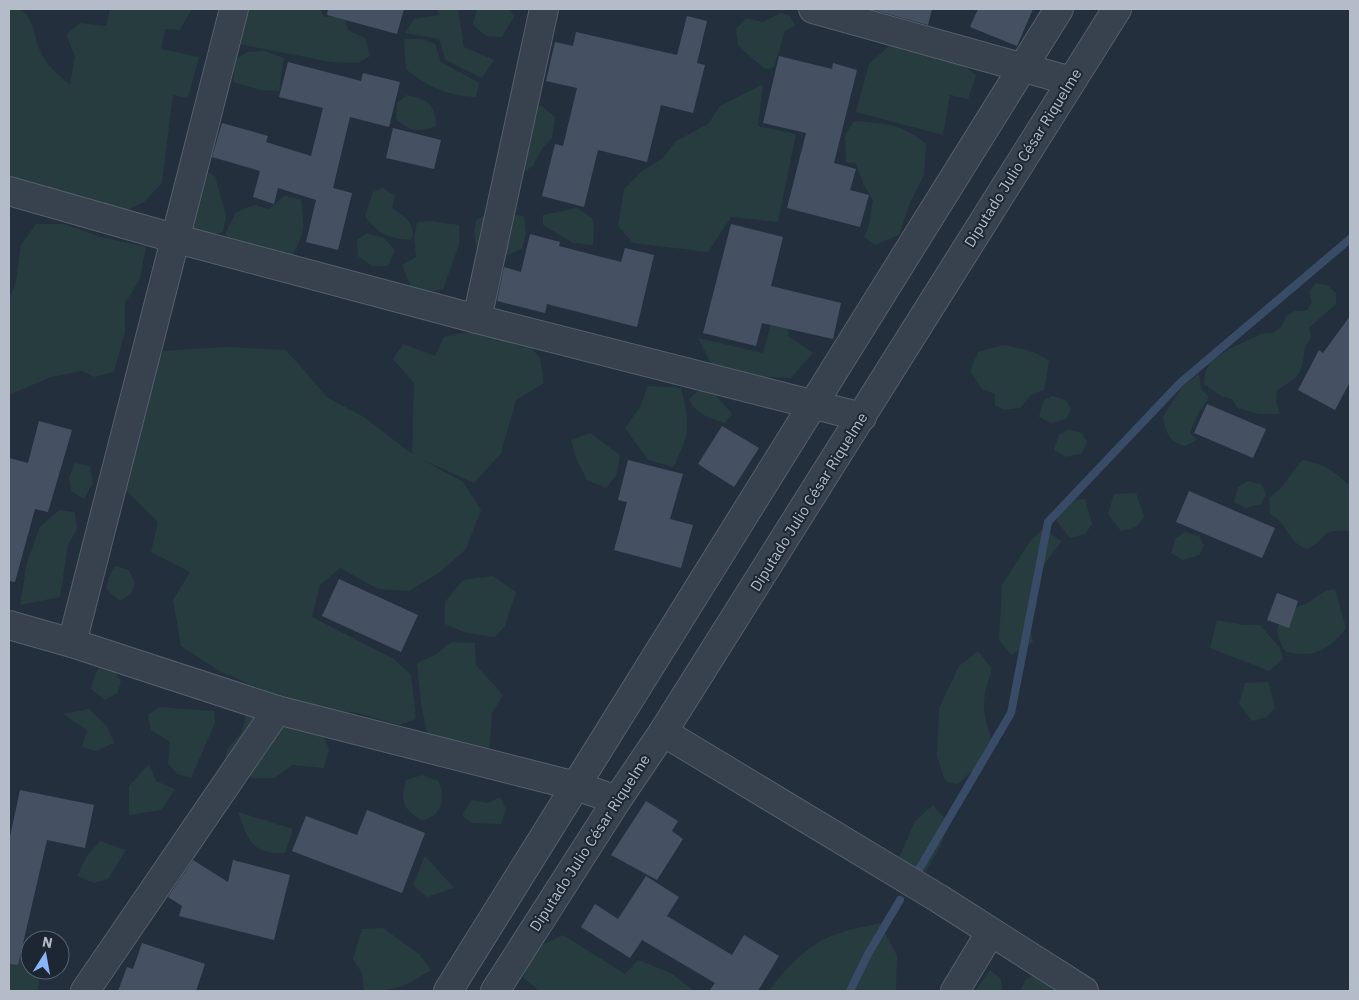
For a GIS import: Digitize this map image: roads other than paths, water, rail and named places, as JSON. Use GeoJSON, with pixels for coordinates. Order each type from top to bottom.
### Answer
{"type":"FeatureCollection","features":[{"type":"Feature","properties":{"kind":"street"},"geometry":{"type":"LineString","coordinates":[[72,643],[177,239],[234,9]]}},
{"type":"Feature","properties":{"kind":"street"},"geometry":{"type":"LineString","coordinates":[[477,319],[544,9]]}},
{"type":"Feature","properties":{"kind":"street"},"geometry":{"type":"LineString","coordinates":[[813,9],[846,13],[1071,81]]}},
{"type":"Feature","properties":{"kind":"street"},"geometry":{"type":"LineString","coordinates":[[448,991],[1059,9]]}},
{"type":"Feature","properties":{"kind":"street","name":"Diputado Julio César Riquelme"},"geometry":{"type":"LineString","coordinates":[[495,991],[617,800],[663,732],[1117,9]]}},
{"type":"Feature","properties":{"kind":"street"},"geometry":{"type":"LineString","coordinates":[[9,191],[177,239],[477,319],[862,417]]}},
{"type":"Feature","properties":{"kind":"street"},"geometry":{"type":"LineString","coordinates":[[9,625],[72,643],[277,710],[576,786],[617,800]]}},
{"type":"Feature","properties":{"kind":"street"},"geometry":{"type":"LineString","coordinates":[[85,991],[277,710]]}},
{"type":"Feature","properties":{"kind":"street"},"geometry":{"type":"LineString","coordinates":[[663,732],[938,898],[990,933],[1084,991]]}},
{"type":"Feature","properties":{"kind":"street"},"geometry":{"type":"LineString","coordinates":[[513,889],[546,911]]}},
{"type":"Feature","properties":{"kind":"street"},"geometry":{"type":"LineString","coordinates":[[955,991],[990,933]]}},
{"type":"Feature","properties":{"kind":"waterway"},"geometry":{"type":"LineString","coordinates":[[918,871],[1011,713],[1048,522],[1180,383],[1350,239]]}},
{"type":"Feature","properties":{"kind":"waterway"},"geometry":{"type":"LineString","coordinates":[[850,991],[868,954],[900,900]]}}]}
